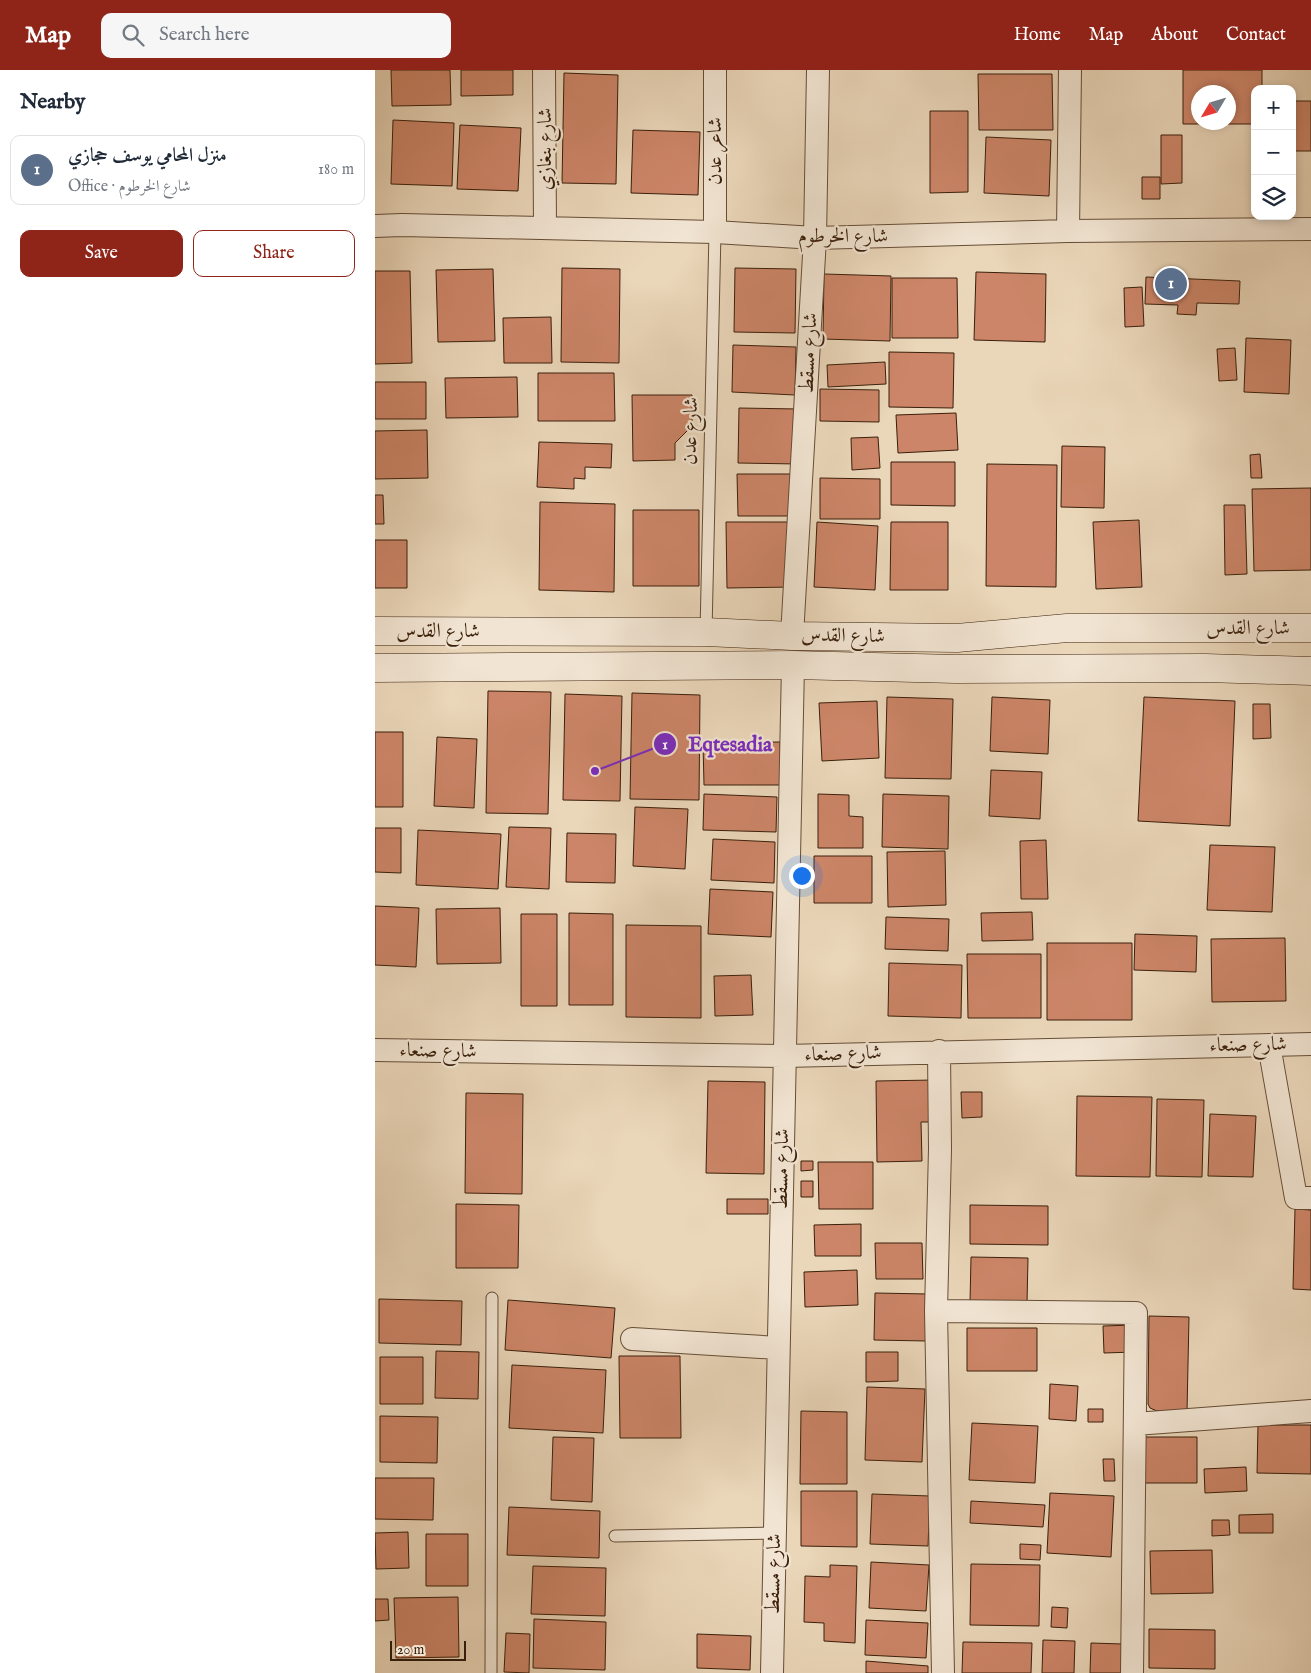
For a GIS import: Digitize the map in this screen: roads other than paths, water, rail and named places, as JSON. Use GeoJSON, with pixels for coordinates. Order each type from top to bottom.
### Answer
{"type":"FeatureCollection","features":[{"type":"Feature","properties":{"kind":"main road","name":"شارع القدس"},"geometry":{"type":"LineString","coordinates":[[375,631],[706,632],[792,636],[957,638],[1067,628],[1311,628]]}},
{"type":"Feature","properties":{"kind":"main road","name":"شارع القدس"},"geometry":{"type":"LineString","coordinates":[[375,668],[793,664],[957,669],[1205,668],[1311,671]]}},
{"type":"Feature","properties":{"kind":"street","name":"شارع بنغازي"},"geometry":{"type":"LineString","coordinates":[[544,70],[545,227]]}},
{"type":"Feature","properties":{"kind":"street","name":"شاعر عدن"},"geometry":{"type":"LineString","coordinates":[[715,70],[715,232]]}},
{"type":"Feature","properties":{"kind":"street","name":"شارع مسقط"},"geometry":{"type":"LineString","coordinates":[[792,636],[815,238],[818,70]]}},
{"type":"Feature","properties":{"kind":"street"},"geometry":{"type":"LineString","coordinates":[[1068,231],[1070,70]]}},
{"type":"Feature","properties":{"kind":"street","name":"شارع الخرطوم"},"geometry":{"type":"LineString","coordinates":[[375,226],[545,227],[715,232],[815,238],[1068,231],[1311,229]]}},
{"type":"Feature","properties":{"kind":"street","name":"شارع مسقط"},"geometry":{"type":"LineString","coordinates":[[772,1673],[793,664]]}},
{"type":"Feature","properties":{"kind":"street","name":"شارع صنعاء"},"geometry":{"type":"LineString","coordinates":[[375,1050],[784,1056],[1311,1044]]}},
{"type":"Feature","properties":{"kind":"street"},"geometry":{"type":"LineString","coordinates":[[1269,1045],[1296,1198],[1311,1198]]}},
{"type":"Feature","properties":{"kind":"street"},"geometry":{"type":"LineString","coordinates":[[939,1051],[940,1148],[936,1311],[943,1673]]}},
{"type":"Feature","properties":{"kind":"street"},"geometry":{"type":"LineString","coordinates":[[936,1311],[1136,1313],[1133,1673]]}},
{"type":"Feature","properties":{"kind":"street"},"geometry":{"type":"LineString","coordinates":[[632,1339],[778,1348]]}},
{"type":"Feature","properties":{"kind":"street"},"geometry":{"type":"LineString","coordinates":[[1135,1424],[1311,1412]]}},
{"type":"Feature","properties":{"kind":"lane","name":"شارع عدن"},"geometry":{"type":"LineString","coordinates":[[706,632],[715,232]]}},
{"type":"Feature","properties":{"kind":"lane"},"geometry":{"type":"LineString","coordinates":[[491,1673],[492,1298]]}},
{"type":"Feature","properties":{"kind":"lane"},"geometry":{"type":"LineString","coordinates":[[615,1536],[775,1533]]}},
{"type":"Feature","properties":{"kind":"place","name":"منزل المحامي يوسف حجازي"},"geometry":{"type":"Point","coordinates":[1171,284]}},
{"type":"Feature","properties":{"kind":"place","name":"Eqtesadia"},"geometry":{"type":"Point","coordinates":[595,771]}}]}
